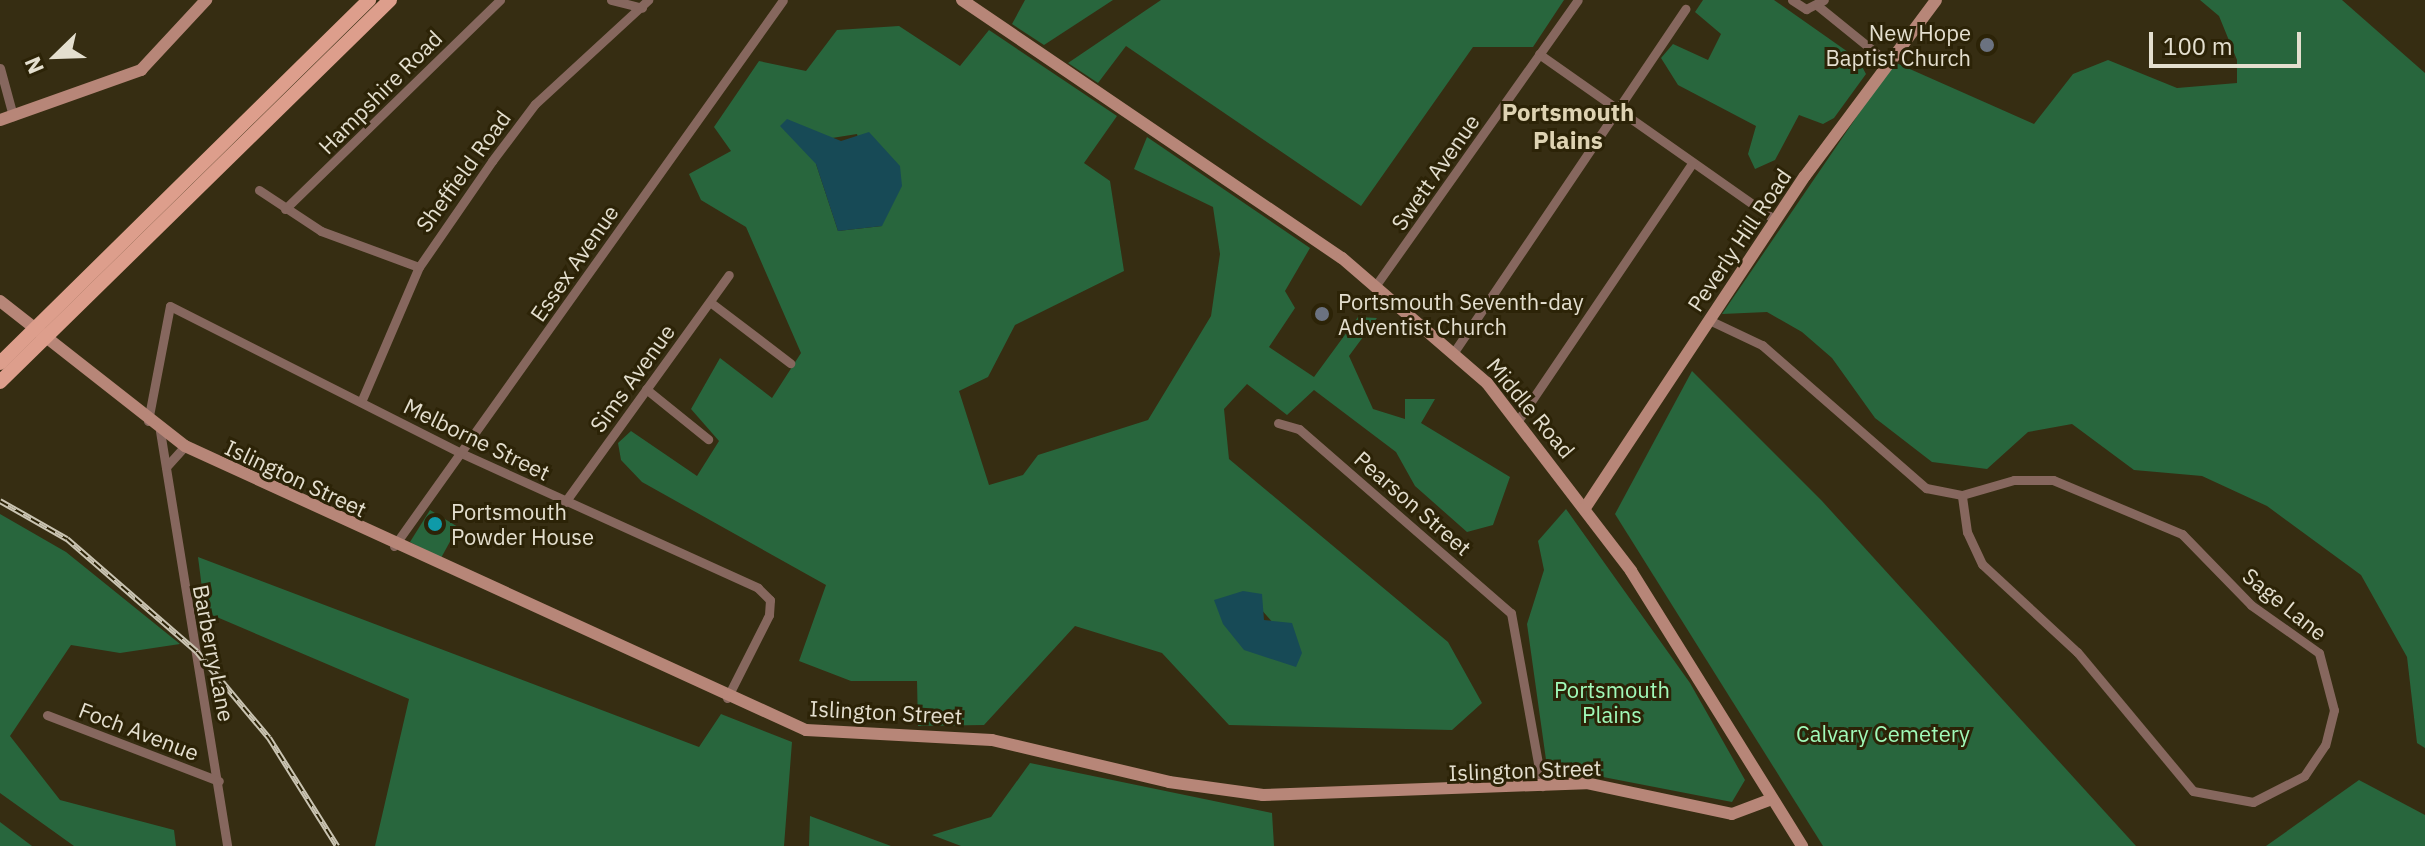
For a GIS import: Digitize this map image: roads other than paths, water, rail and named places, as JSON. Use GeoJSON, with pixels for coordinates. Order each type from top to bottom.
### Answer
{"type":"FeatureCollection","features":[{"type":"Feature","properties":{"kind":"main road"},"geometry":{"type":"LineString","coordinates":[[0,363],[369,0]]}},
{"type":"Feature","properties":{"kind":"main road"},"geometry":{"type":"LineString","coordinates":[[0,382],[390,0]]}},
{"type":"Feature","properties":{"kind":"street"},"geometry":{"type":"LineString","coordinates":[[0,68],[6,118],[141,70],[206,0]]}},
{"type":"Feature","properties":{"kind":"street","name":"Hampshire Road"},"geometry":{"type":"LineString","coordinates":[[285,209],[500,0]]}},
{"type":"Feature","properties":{"kind":"street"},"geometry":{"type":"LineString","coordinates":[[611,0],[645,4]]}},
{"type":"Feature","properties":{"kind":"street","name":"Essex Avenue"},"geometry":{"type":"LineString","coordinates":[[394,546],[783,0]]}},
{"type":"Feature","properties":{"kind":"street","name":"Middle Road"},"geometry":{"type":"LineString","coordinates":[[962,0],[1376,285],[1454,352],[1519,419],[1585,508],[1678,641],[1802,846]]}},
{"type":"Feature","properties":{"kind":"street","name":"Swett Avenue"},"geometry":{"type":"LineString","coordinates":[[1376,285],[1578,0]]}},
{"type":"Feature","properties":{"kind":"street"},"geometry":{"type":"LineString","coordinates":[[1792,0],[1802,8],[1821,3],[1886,61]]}},
{"type":"Feature","properties":{"kind":"street","name":"Peverly Hill Road"},"geometry":{"type":"LineString","coordinates":[[1585,508],[1775,220],[1886,61],[1936,0]]}},
{"type":"Feature","properties":{"kind":"street","name":"Sheffield Road"},"geometry":{"type":"LineString","coordinates":[[361,402],[419,267],[535,104],[645,4]]}},
{"type":"Feature","properties":{"kind":"street"},"geometry":{"type":"LineString","coordinates":[[1454,352],[1685,9]]}},
{"type":"Feature","properties":{"kind":"street"},"geometry":{"type":"LineString","coordinates":[[1539,54],[1775,220]]}},
{"type":"Feature","properties":{"kind":"street"},"geometry":{"type":"LineString","coordinates":[[1519,419],[1692,163]]}},
{"type":"Feature","properties":{"kind":"street"},"geometry":{"type":"LineString","coordinates":[[259,190],[285,209],[343,241],[419,267]]}},
{"type":"Feature","properties":{"kind":"street","name":"Sims Avenue"},"geometry":{"type":"LineString","coordinates":[[565,502],[729,275]]}},
{"type":"Feature","properties":{"kind":"street"},"geometry":{"type":"LineString","coordinates":[[710,302],[790,363]]}},
{"type":"Feature","properties":{"kind":"street","name":"Islington Street"},"geometry":{"type":"LineString","coordinates":[[5,305],[160,431],[185,446],[394,546],[727,698],[806,730],[992,740],[1235,793],[1340,797],[1542,786],[1620,787],[1732,814],[1772,799]]}},
{"type":"Feature","properties":{"kind":"street","name":"Melborne Street"},"geometry":{"type":"LineString","coordinates":[[148,421],[170,306],[461,453],[748,583],[770,600],[727,698]]}},
{"type":"Feature","properties":{"kind":"street"},"geometry":{"type":"LineString","coordinates":[[1709,320],[1762,345],[1914,481],[1962,495]]}},
{"type":"Feature","properties":{"kind":"street"},"geometry":{"type":"LineString","coordinates":[[646,389],[708,439]]}},
{"type":"Feature","properties":{"kind":"street","name":"Pearson Street"},"geometry":{"type":"LineString","coordinates":[[1278,423],[1299,429],[1517,621],[1542,786]]}},
{"type":"Feature","properties":{"kind":"street","name":"Barberry Lane"},"geometry":{"type":"LineString","coordinates":[[160,431],[219,781],[227,846]]}},
{"type":"Feature","properties":{"kind":"street"},"geometry":{"type":"LineString","coordinates":[[166,467],[185,446]]}},
{"type":"Feature","properties":{"kind":"street","name":"Sage Lane"},"geometry":{"type":"LineString","coordinates":[[2014,480],[2053,480],[2182,534],[2251,605],[2319,653],[2333,690],[2333,720],[2304,776],[2253,802],[2193,791],[2077,652],[1982,564],[1967,532],[1962,495],[2014,480]]}},
{"type":"Feature","properties":{"kind":"street","name":"Foch Avenue"},"geometry":{"type":"LineString","coordinates":[[47,715],[219,781]]}},
{"type":"Feature","properties":{"kind":"water"},"geometry":{"type":"Polygon","coordinates":[[[787,119],[841,141],[869,132],[900,166],[902,186],[882,226],[838,231],[816,164],[780,126],[787,119]]]}},
{"type":"Feature","properties":{"kind":"water"},"geometry":{"type":"Polygon","coordinates":[[[1243,591],[1262,594],[1264,620],[1292,623],[1302,653],[1296,667],[1244,650],[1223,624],[1214,600],[1243,591]]]}},
{"type":"Feature","properties":{"kind":"railway"},"geometry":{"type":"LineString","coordinates":[[0,501],[67,539],[197,652],[269,738],[337,846]]}},
{"type":"Feature","properties":{"kind":"place","name":"New Hope Baptist Church"},"geometry":{"type":"Point","coordinates":[1987,45]}},
{"type":"Feature","properties":{"kind":"place","name":"Portsmouth Seventh-day Adventist Church"},"geometry":{"type":"Point","coordinates":[1322,314]}},
{"type":"Feature","properties":{"kind":"place","name":"Portsmouth Powder House"},"geometry":{"type":"Point","coordinates":[435,524]}},
{"type":"Feature","properties":{"kind":"district","name":"Portsmouth Plains"},"geometry":{"type":"Point","coordinates":[1568,127]}},
{"type":"Feature","properties":{"kind":"park label","name":"Calvary Cemetery"},"geometry":{"type":"Point","coordinates":[1883,734]}}]}
